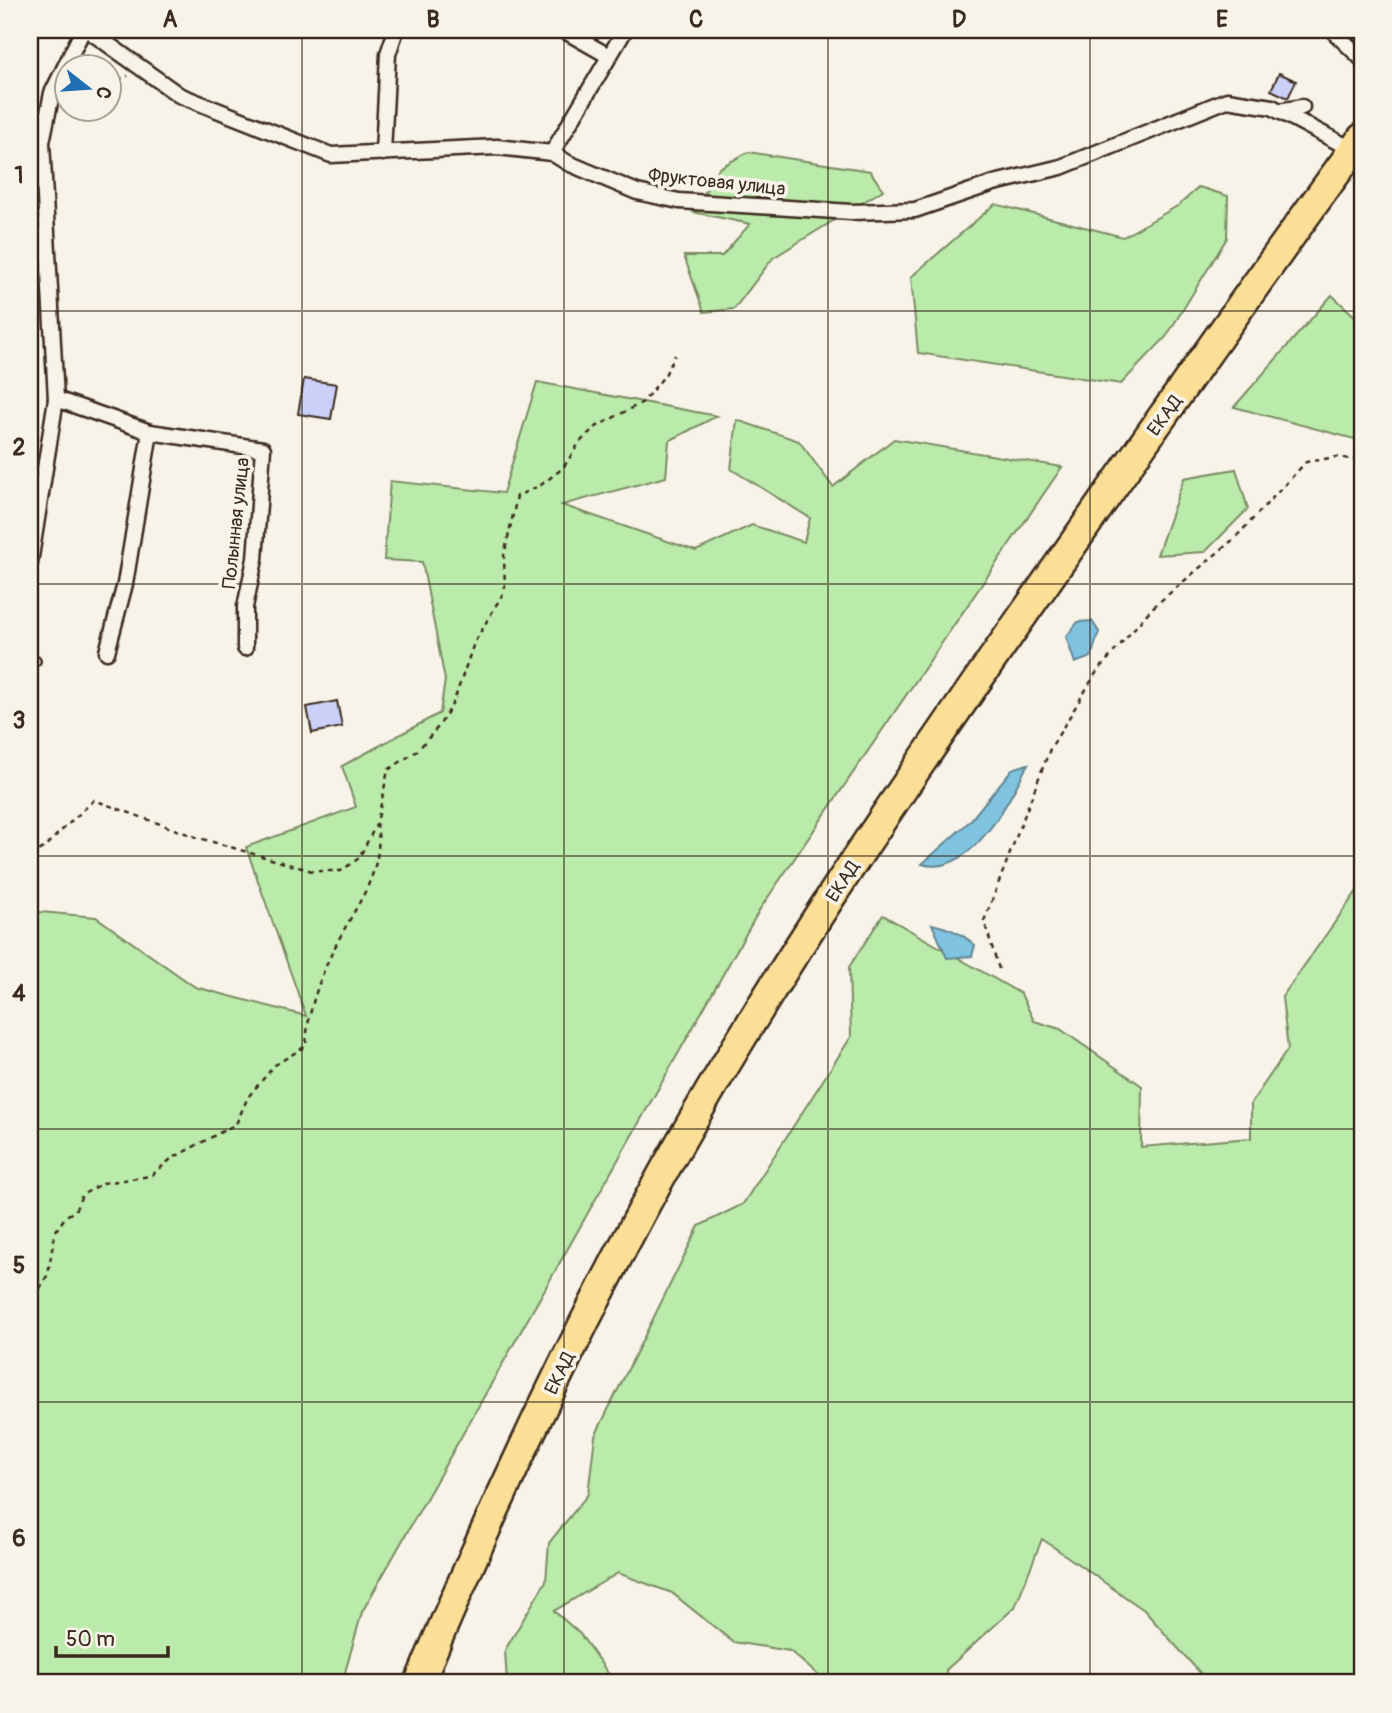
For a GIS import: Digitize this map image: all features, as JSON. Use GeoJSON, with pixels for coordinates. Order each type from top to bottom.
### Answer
{"type":"FeatureCollection","features":[{"type":"Feature","properties":{"kind":"highway","name":"ЕКАД"},"geometry":{"type":"LineString","coordinates":[[419,1683],[470,1560],[559,1371],[643,1210],[776,982],[917,766],[1358,144]]}},
{"type":"Feature","properties":{"kind":"street","name":"Фруктовая улица"},"geometry":{"type":"LineString","coordinates":[[85,30],[179,95],[331,155],[497,147],[552,153],[568,163],[637,192],[679,201],[851,212],[915,210],[994,183],[1060,167],[1227,100],[1279,111],[1358,144]]}},
{"type":"Feature","properties":{"kind":"street"},"geometry":{"type":"LineString","coordinates":[[30,563],[56,399],[43,142],[52,93],[85,30]]}},
{"type":"Feature","properties":{"kind":"street"},"geometry":{"type":"LineString","coordinates":[[383,153],[388,54],[396,30]]}},
{"type":"Feature","properties":{"kind":"street"},"geometry":{"type":"LineString","coordinates":[[564,30],[607,55]]}},
{"type":"Feature","properties":{"kind":"street"},"geometry":{"type":"LineString","coordinates":[[552,153],[607,55],[625,30]]}},
{"type":"Feature","properties":{"kind":"street"},"geometry":{"type":"LineString","coordinates":[[1332,30],[1362,59]]}},
{"type":"Feature","properties":{"kind":"street"},"geometry":{"type":"LineString","coordinates":[[1279,111],[1302,107]]}},
{"type":"Feature","properties":{"kind":"street","name":"Полынная улица"},"geometry":{"type":"LineString","coordinates":[[56,399],[150,432],[263,449],[255,559],[245,607],[245,648]]}},
{"type":"Feature","properties":{"kind":"street"},"geometry":{"type":"LineString","coordinates":[[107,652],[125,584],[150,432]]}},
{"type":"Feature","properties":{"kind":"path"},"geometry":{"type":"LineString","coordinates":[[30,855],[42,849],[94,800],[196,837],[312,871],[341,871],[359,858],[377,823],[388,770],[416,751],[439,726],[464,678],[474,643],[500,603],[505,590],[504,556],[517,496],[541,485],[563,468],[580,442],[594,428],[643,402],[665,375],[675,355]]}},
{"type":"Feature","properties":{"kind":"path"},"geometry":{"type":"LineString","coordinates":[[999,969],[984,920],[1050,749],[1096,673],[1151,609],[1235,538],[1306,462],[1337,457],[1362,461]]}},
{"type":"Feature","properties":{"kind":"path"},"geometry":{"type":"LineString","coordinates":[[30,1306],[48,1274],[55,1231],[66,1216],[75,1211],[82,1195],[103,1183],[151,1176],[171,1159],[236,1124],[248,1097],[275,1065],[306,1046],[306,1029],[314,1001],[336,945],[373,875],[381,846],[377,823]]}},
{"type":"Feature","properties":{"kind":"green space"},"geometry":{"type":"Polygon","coordinates":[[[748,152],[870,171],[883,190],[773,258],[734,309],[704,312],[684,256],[722,256],[750,224],[693,212],[719,168],[748,152]]]}},
{"type":"Feature","properties":{"kind":"green space"},"geometry":{"type":"Polygon","coordinates":[[[1199,187],[1228,196],[1227,238],[1166,337],[1121,384],[918,353],[911,277],[995,204],[1123,237],[1179,205],[1199,187]]]}},
{"type":"Feature","properties":{"kind":"green space"},"geometry":{"type":"Polygon","coordinates":[[[1332,295],[1362,323],[1362,441],[1234,407],[1332,295]]]}},
{"type":"Feature","properties":{"kind":"green space"},"geometry":{"type":"Polygon","coordinates":[[[537,382],[717,416],[669,441],[666,477],[562,505],[696,551],[752,525],[804,542],[810,518],[731,469],[737,420],[799,441],[833,487],[894,439],[1062,467],[760,909],[362,1612],[342,1683],[30,1683],[30,911],[96,917],[195,987],[306,1016],[246,847],[356,807],[342,766],[440,713],[445,680],[422,562],[384,560],[390,481],[503,493],[537,382]]]}},
{"type":"Feature","properties":{"kind":"green space"},"geometry":{"type":"Polygon","coordinates":[[[1236,469],[1248,509],[1205,552],[1157,555],[1184,478],[1236,469]]]}},
{"type":"Feature","properties":{"kind":"green space"},"geometry":{"type":"Polygon","coordinates":[[[1362,884],[1362,1683],[1209,1683],[1144,1610],[1042,1539],[1015,1607],[946,1670],[947,1683],[827,1683],[790,1651],[733,1642],[672,1593],[618,1573],[554,1611],[580,1634],[615,1683],[507,1683],[505,1650],[546,1581],[549,1543],[588,1494],[595,1436],[699,1226],[743,1204],[851,1037],[849,967],[883,915],[1021,994],[1034,1021],[1060,1029],[1142,1086],[1141,1147],[1251,1138],[1251,1103],[1288,1049],[1282,997],[1362,884]]]}},
{"type":"Feature","properties":{"kind":"water"},"geometry":{"type":"Polygon","coordinates":[[[1092,621],[1099,632],[1091,657],[1075,663],[1066,637],[1078,622],[1092,621]]]}},
{"type":"Feature","properties":{"kind":"water"},"geometry":{"type":"Polygon","coordinates":[[[1028,764],[1000,815],[973,848],[957,859],[940,865],[922,864],[970,821],[1012,769],[1028,764]]]}},
{"type":"Feature","properties":{"kind":"water"},"geometry":{"type":"Polygon","coordinates":[[[932,924],[955,932],[975,945],[972,956],[947,958],[932,924]]]}},
{"type":"Feature","properties":{"kind":"building"},"geometry":{"type":"Polygon","coordinates":[[[1279,73],[1296,81],[1288,98],[1271,90],[1279,73]]]}},
{"type":"Feature","properties":{"kind":"building"},"geometry":{"type":"Polygon","coordinates":[[[304,379],[337,384],[331,419],[298,414],[304,379]]]}},
{"type":"Feature","properties":{"kind":"building"},"geometry":{"type":"Polygon","coordinates":[[[337,701],[342,727],[312,733],[307,707],[337,701]]]}}]}
